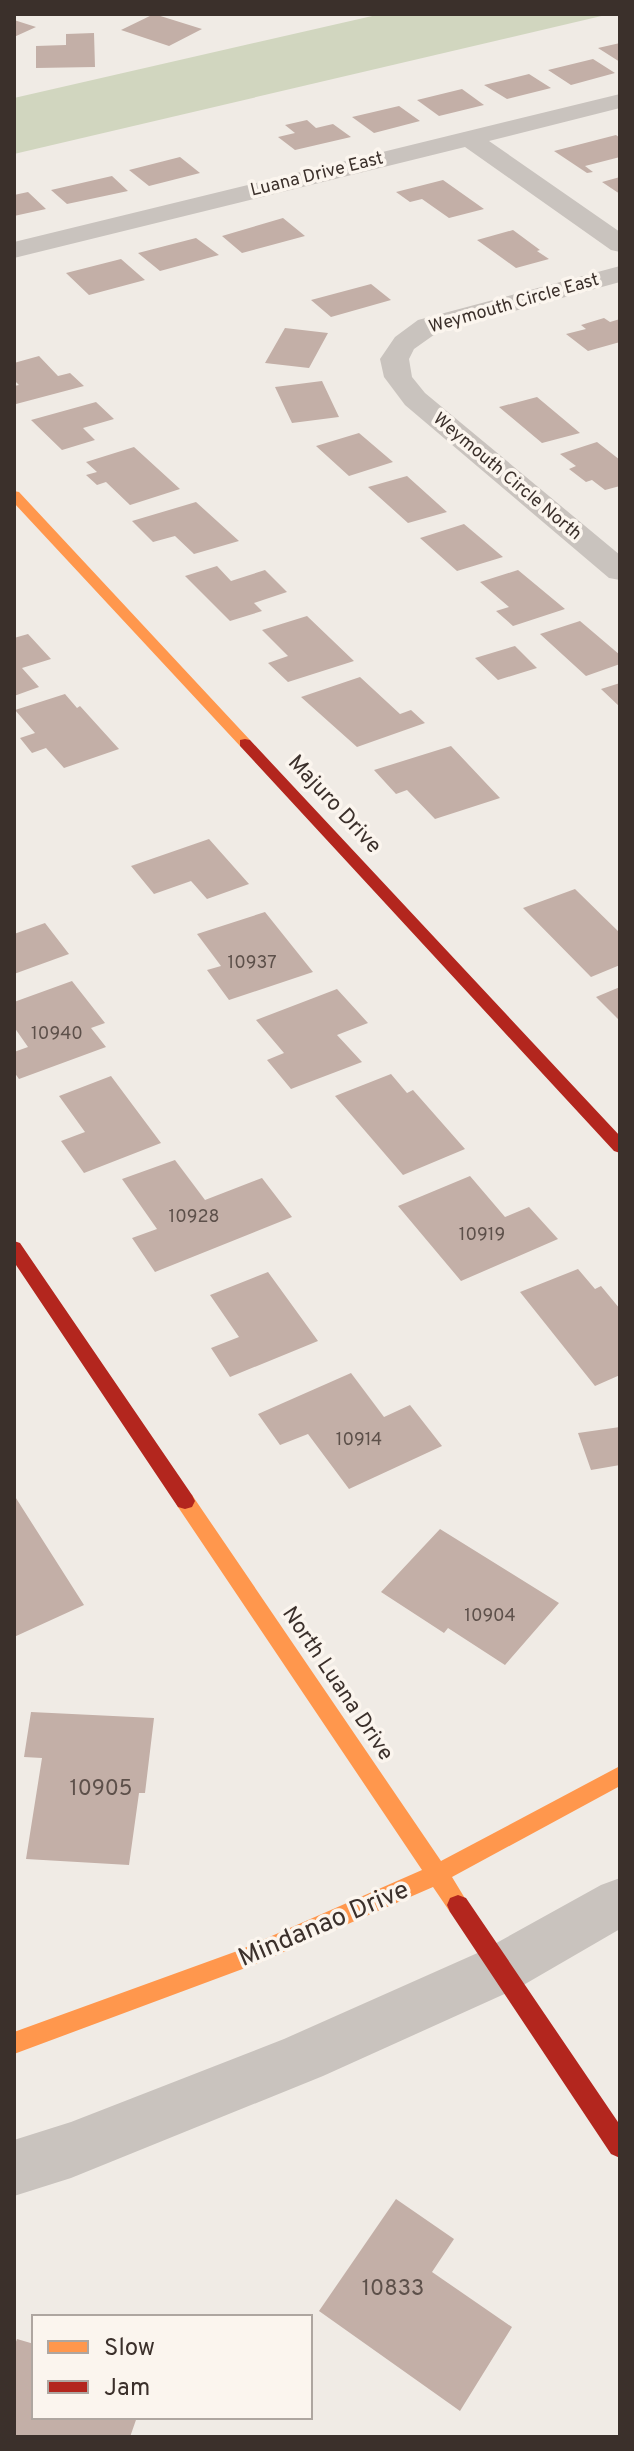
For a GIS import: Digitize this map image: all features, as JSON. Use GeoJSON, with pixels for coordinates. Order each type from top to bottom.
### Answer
{"type":"FeatureCollection","features":[{"type":"Feature","properties":{"kind":"street","name":"Luana Drive East"},"geometry":{"type":"LineString","coordinates":[[14,250],[620,101]]}},
{"type":"Feature","properties":{"kind":"street"},"geometry":{"type":"LineString","coordinates":[[469,138],[620,244]]}},
{"type":"Feature","properties":{"kind":"street","name":"Weymouth Circle East"},"geometry":{"type":"LineString","coordinates":[[397,380],[393,361],[398,349],[428,326],[620,274]]}},
{"type":"Feature","properties":{"kind":"street","name":"Weymouth Circle North"},"geometry":{"type":"LineString","coordinates":[[397,380],[470,446],[620,571]]}},
{"type":"Feature","properties":{"kind":"street","name":"Majuro Drive"},"geometry":{"type":"LineString","coordinates":[[14,495],[620,1147]]}},
{"type":"Feature","properties":{"kind":"street","name":"North Luana Drive"},"geometry":{"type":"LineString","coordinates":[[14,1248],[620,2146]]}},
{"type":"Feature","properties":{"kind":"street","name":"Mindanao Drive"},"geometry":{"type":"LineString","coordinates":[[14,2043],[119,2008],[261,1954],[438,1876],[620,1775]]}},
{"type":"Feature","properties":{"kind":"street"},"geometry":{"type":"LineString","coordinates":[[14,2168],[71,2150],[303,2058],[501,1969],[620,1902]]}},
{"type":"Feature","properties":{"kind":"green space"},"geometry":{"type":"Polygon","coordinates":[[[381,14],[610,14],[14,154],[14,98],[381,14]]]}},
{"type":"Feature","properties":{"kind":"building"},"geometry":{"type":"Polygon","coordinates":[[[154,14],[202,29],[169,46],[121,30],[154,14]]]}},
{"type":"Feature","properties":{"kind":"building"},"geometry":{"type":"Polygon","coordinates":[[[14,20],[36,27],[14,37],[14,20]]]}},
{"type":"Feature","properties":{"kind":"building"},"geometry":{"type":"Polygon","coordinates":[[[94,33],[95,67],[36,68],[36,46],[66,45],[66,34],[94,33]]]}},
{"type":"Feature","properties":{"kind":"building"},"geometry":{"type":"Polygon","coordinates":[[[620,43],[620,62],[598,48],[620,43]]]}},
{"type":"Feature","properties":{"kind":"building"},"geometry":{"type":"Polygon","coordinates":[[[593,59],[615,73],[571,85],[548,70],[593,59]]]}},
{"type":"Feature","properties":{"kind":"building"},"geometry":{"type":"Polygon","coordinates":[[[529,74],[551,88],[507,99],[484,85],[529,74]]]}},
{"type":"Feature","properties":{"kind":"building"},"geometry":{"type":"Polygon","coordinates":[[[462,89],[484,105],[439,116],[417,100],[462,89]]]}},
{"type":"Feature","properties":{"kind":"building"},"geometry":{"type":"Polygon","coordinates":[[[399,106],[420,121],[374,133],[352,117],[399,106]]]}},
{"type":"Feature","properties":{"kind":"building"},"geometry":{"type":"Polygon","coordinates":[[[307,120],[316,128],[333,124],[351,137],[295,150],[278,137],[295,133],[285,125],[307,120]]]}},
{"type":"Feature","properties":{"kind":"building"},"geometry":{"type":"Polygon","coordinates":[[[616,135],[620,138],[620,157],[585,166],[593,172],[587,173],[554,151],[616,135]]]}},
{"type":"Feature","properties":{"kind":"building"},"geometry":{"type":"Polygon","coordinates":[[[180,157],[200,173],[149,186],[129,170],[180,157]]]}},
{"type":"Feature","properties":{"kind":"building"},"geometry":{"type":"Polygon","coordinates":[[[112,176],[128,191],[67,204],[51,190],[112,176]]]}},
{"type":"Feature","properties":{"kind":"building"},"geometry":{"type":"Polygon","coordinates":[[[620,177],[620,194],[602,182],[620,177]]]}},
{"type":"Feature","properties":{"kind":"building"},"geometry":{"type":"Polygon","coordinates":[[[443,180],[484,209],[449,218],[422,199],[410,202],[396,192],[443,180]]]}},
{"type":"Feature","properties":{"kind":"building"},"geometry":{"type":"Polygon","coordinates":[[[28,192],[46,209],[14,216],[14,195],[28,192]]]}},
{"type":"Feature","properties":{"kind":"building"},"geometry":{"type":"Polygon","coordinates":[[[283,218],[305,236],[242,253],[222,236],[283,218]]]}},
{"type":"Feature","properties":{"kind":"building"},"geometry":{"type":"Polygon","coordinates":[[[513,230],[549,259],[516,268],[477,240],[513,230]]]}},
{"type":"Feature","properties":{"kind":"building"},"geometry":{"type":"Polygon","coordinates":[[[196,238],[219,255],[160,271],[138,253],[196,238]]]}},
{"type":"Feature","properties":{"kind":"building"},"geometry":{"type":"Polygon","coordinates":[[[121,259],[145,280],[89,295],[66,273],[121,259]]]}},
{"type":"Feature","properties":{"kind":"building"},"geometry":{"type":"Polygon","coordinates":[[[371,284],[391,300],[331,317],[311,300],[371,284]]]}},
{"type":"Feature","properties":{"kind":"building"},"geometry":{"type":"Polygon","coordinates":[[[604,318],[610,322],[620,319],[620,342],[588,351],[566,334],[586,329],[581,325],[604,318]]]}},
{"type":"Feature","properties":{"kind":"building"},"geometry":{"type":"Polygon","coordinates":[[[285,328],[328,333],[309,368],[265,363],[285,328]]]}},
{"type":"Feature","properties":{"kind":"building"},"geometry":{"type":"Polygon","coordinates":[[[39,356],[58,376],[70,373],[84,386],[16,404],[14,386],[19,385],[14,380],[14,363],[39,356]]]}},
{"type":"Feature","properties":{"kind":"building"},"geometry":{"type":"Polygon","coordinates":[[[322,381],[339,417],[292,423],[275,387],[322,381]]]}},
{"type":"Feature","properties":{"kind":"building"},"geometry":{"type":"Polygon","coordinates":[[[537,397],[580,433],[542,443],[499,407],[537,397]]]}},
{"type":"Feature","properties":{"kind":"building"},"geometry":{"type":"Polygon","coordinates":[[[96,402],[114,419],[83,428],[95,440],[62,450],[31,420],[96,402]]]}},
{"type":"Feature","properties":{"kind":"building"},"geometry":{"type":"Polygon","coordinates":[[[359,433],[393,462],[349,476],[316,446],[359,433]]]}},
{"type":"Feature","properties":{"kind":"building"},"geometry":{"type":"Polygon","coordinates":[[[597,442],[620,460],[620,486],[605,490],[592,480],[586,482],[569,469],[576,466],[560,454],[597,442]]]}},
{"type":"Feature","properties":{"kind":"building"},"geometry":{"type":"Polygon","coordinates":[[[134,447],[180,489],[130,505],[106,482],[97,485],[86,475],[97,472],[86,462],[134,447]]]}},
{"type":"Feature","properties":{"kind":"building"},"geometry":{"type":"Polygon","coordinates":[[[407,476],[447,512],[408,523],[368,487],[407,476]]]}},
{"type":"Feature","properties":{"kind":"building"},"geometry":{"type":"Polygon","coordinates":[[[196,502],[239,541],[194,554],[175,536],[153,542],[132,521],[196,502]]]}},
{"type":"Feature","properties":{"kind":"building"},"geometry":{"type":"Polygon","coordinates":[[[464,524],[503,557],[457,571],[420,538],[464,524]]]}},
{"type":"Feature","properties":{"kind":"building"},"geometry":{"type":"Polygon","coordinates":[[[217,566],[231,581],[265,570],[287,592],[254,603],[262,611],[230,621],[185,576],[217,566]]]}},
{"type":"Feature","properties":{"kind":"building"},"geometry":{"type":"Polygon","coordinates":[[[518,570],[565,609],[513,626],[496,611],[509,607],[480,582],[518,570]]]}},
{"type":"Feature","properties":{"kind":"building"},"geometry":{"type":"Polygon","coordinates":[[[307,616],[354,661],[288,682],[268,663],[288,656],[262,630],[307,616]]]}},
{"type":"Feature","properties":{"kind":"building"},"geometry":{"type":"Polygon","coordinates":[[[580,621],[620,655],[620,664],[586,676],[540,634],[580,621]]]}},
{"type":"Feature","properties":{"kind":"building"},"geometry":{"type":"Polygon","coordinates":[[[28,634],[51,659],[22,668],[39,687],[14,696],[14,638],[28,634]]]}},
{"type":"Feature","properties":{"kind":"building"},"geometry":{"type":"Polygon","coordinates":[[[515,646],[537,668],[498,680],[475,658],[515,646]]]}},
{"type":"Feature","properties":{"kind":"building"},"geometry":{"type":"Polygon","coordinates":[[[360,677],[400,714],[411,710],[425,723],[357,747],[301,697],[360,677]]]}},
{"type":"Feature","properties":{"kind":"building"},"geometry":{"type":"Polygon","coordinates":[[[620,683],[620,707],[601,689],[620,683]]]}},
{"type":"Feature","properties":{"kind":"building"},"geometry":{"type":"Polygon","coordinates":[[[65,694],[119,749],[64,768],[46,748],[32,753],[20,738],[35,733],[15,710],[65,694]]]}},
{"type":"Feature","properties":{"kind":"building"},"geometry":{"type":"Polygon","coordinates":[[[451,746],[500,798],[435,819],[407,790],[396,794],[374,770],[451,746]]]}},
{"type":"Feature","properties":{"kind":"building"},"geometry":{"type":"Polygon","coordinates":[[[209,839],[249,884],[207,899],[191,881],[154,894],[131,866],[209,839]]]}},
{"type":"Feature","properties":{"kind":"building"},"geometry":{"type":"Polygon","coordinates":[[[575,889],[620,933],[620,965],[591,977],[523,908],[575,889]]]}},
{"type":"Feature","properties":{"kind":"building"},"geometry":{"type":"Polygon","coordinates":[[[265,912],[313,972],[229,1000],[207,970],[221,966],[197,934],[265,912]]]}},
{"type":"Feature","properties":{"kind":"building"},"geometry":{"type":"Polygon","coordinates":[[[45,923],[69,954],[14,974],[14,934],[45,923]]]}},
{"type":"Feature","properties":{"kind":"building"},"geometry":{"type":"Polygon","coordinates":[[[72,981],[105,1023],[91,1028],[106,1047],[19,1079],[14,1072],[14,1052],[28,1047],[14,1027],[14,1002],[72,981]]]}},
{"type":"Feature","properties":{"kind":"building"},"geometry":{"type":"Polygon","coordinates":[[[620,987],[620,1021],[596,997],[620,987]]]}},
{"type":"Feature","properties":{"kind":"building"},"geometry":{"type":"Polygon","coordinates":[[[337,989],[368,1023],[337,1035],[362,1062],[291,1089],[267,1060],[284,1053],[256,1020],[337,989]]]}},
{"type":"Feature","properties":{"kind":"building"},"geometry":{"type":"Polygon","coordinates":[[[391,1074],[407,1093],[413,1090],[465,1149],[403,1175],[335,1096],[391,1074]]]}},
{"type":"Feature","properties":{"kind":"building"},"geometry":{"type":"Polygon","coordinates":[[[111,1076],[161,1143],[84,1173],[61,1141],[85,1132],[59,1096],[111,1076]]]}},
{"type":"Feature","properties":{"kind":"building"},"geometry":{"type":"Polygon","coordinates":[[[175,1160],[205,1200],[262,1178],[292,1217],[155,1272],[132,1238],[157,1229],[122,1179],[175,1160]]]}},
{"type":"Feature","properties":{"kind":"building"},"geometry":{"type":"Polygon","coordinates":[[[470,1176],[505,1217],[529,1207],[558,1239],[461,1281],[398,1206],[470,1176]]]}},
{"type":"Feature","properties":{"kind":"building"},"geometry":{"type":"Polygon","coordinates":[[[578,1269],[595,1289],[601,1286],[620,1309],[620,1375],[595,1386],[520,1292],[578,1269]]]}},
{"type":"Feature","properties":{"kind":"building"},"geometry":{"type":"Polygon","coordinates":[[[268,1272],[318,1341],[230,1377],[211,1348],[239,1337],[210,1295],[268,1272]]]}},
{"type":"Feature","properties":{"kind":"building"},"geometry":{"type":"Polygon","coordinates":[[[351,1373],[384,1417],[410,1405],[442,1446],[349,1489],[308,1434],[280,1445],[258,1414],[351,1373]]]}},
{"type":"Feature","properties":{"kind":"building"},"geometry":{"type":"Polygon","coordinates":[[[620,1427],[620,1465],[591,1470],[578,1433],[620,1427]]]}},
{"type":"Feature","properties":{"kind":"building"},"geometry":{"type":"Polygon","coordinates":[[[14,1495],[84,1605],[14,1637],[14,1495]]]}},
{"type":"Feature","properties":{"kind":"building"},"geometry":{"type":"Polygon","coordinates":[[[440,1529],[559,1603],[505,1665],[448,1628],[444,1633],[381,1592],[440,1529]]]}},
{"type":"Feature","properties":{"kind":"building"},"geometry":{"type":"Polygon","coordinates":[[[31,1712],[154,1718],[145,1793],[139,1793],[129,1865],[26,1859],[42,1758],[24,1757],[31,1712]]]}},
{"type":"Feature","properties":{"kind":"building"},"geometry":{"type":"Polygon","coordinates":[[[396,2199],[454,2239],[432,2272],[512,2327],[460,2411],[319,2311],[396,2199]]]}},
{"type":"Feature","properties":{"kind":"building"},"geometry":{"type":"Polygon","coordinates":[[[17,2339],[32,2343],[32,2419],[136,2419],[130,2437],[14,2437],[14,2347],[17,2339]]]}},
{"type":"Feature","properties":{"kind":"traffic: slow"},"geometry":{"type":"LineString","coordinates":[[14,495],[245,743]]}},
{"type":"Feature","properties":{"kind":"traffic: slow"},"geometry":{"type":"LineString","coordinates":[[185,1501],[458,1905]]}},
{"type":"Feature","properties":{"kind":"traffic: slow"},"geometry":{"type":"LineString","coordinates":[[14,2043],[172,1987],[324,1926],[473,1856],[620,1775]]}},
{"type":"Feature","properties":{"kind":"traffic: jam"},"geometry":{"type":"LineString","coordinates":[[245,743],[620,1147]]}},
{"type":"Feature","properties":{"kind":"traffic: jam"},"geometry":{"type":"LineString","coordinates":[[14,1248],[185,1501]]}},
{"type":"Feature","properties":{"kind":"traffic: jam"},"geometry":{"type":"LineString","coordinates":[[458,1905],[620,2146]]}}]}
